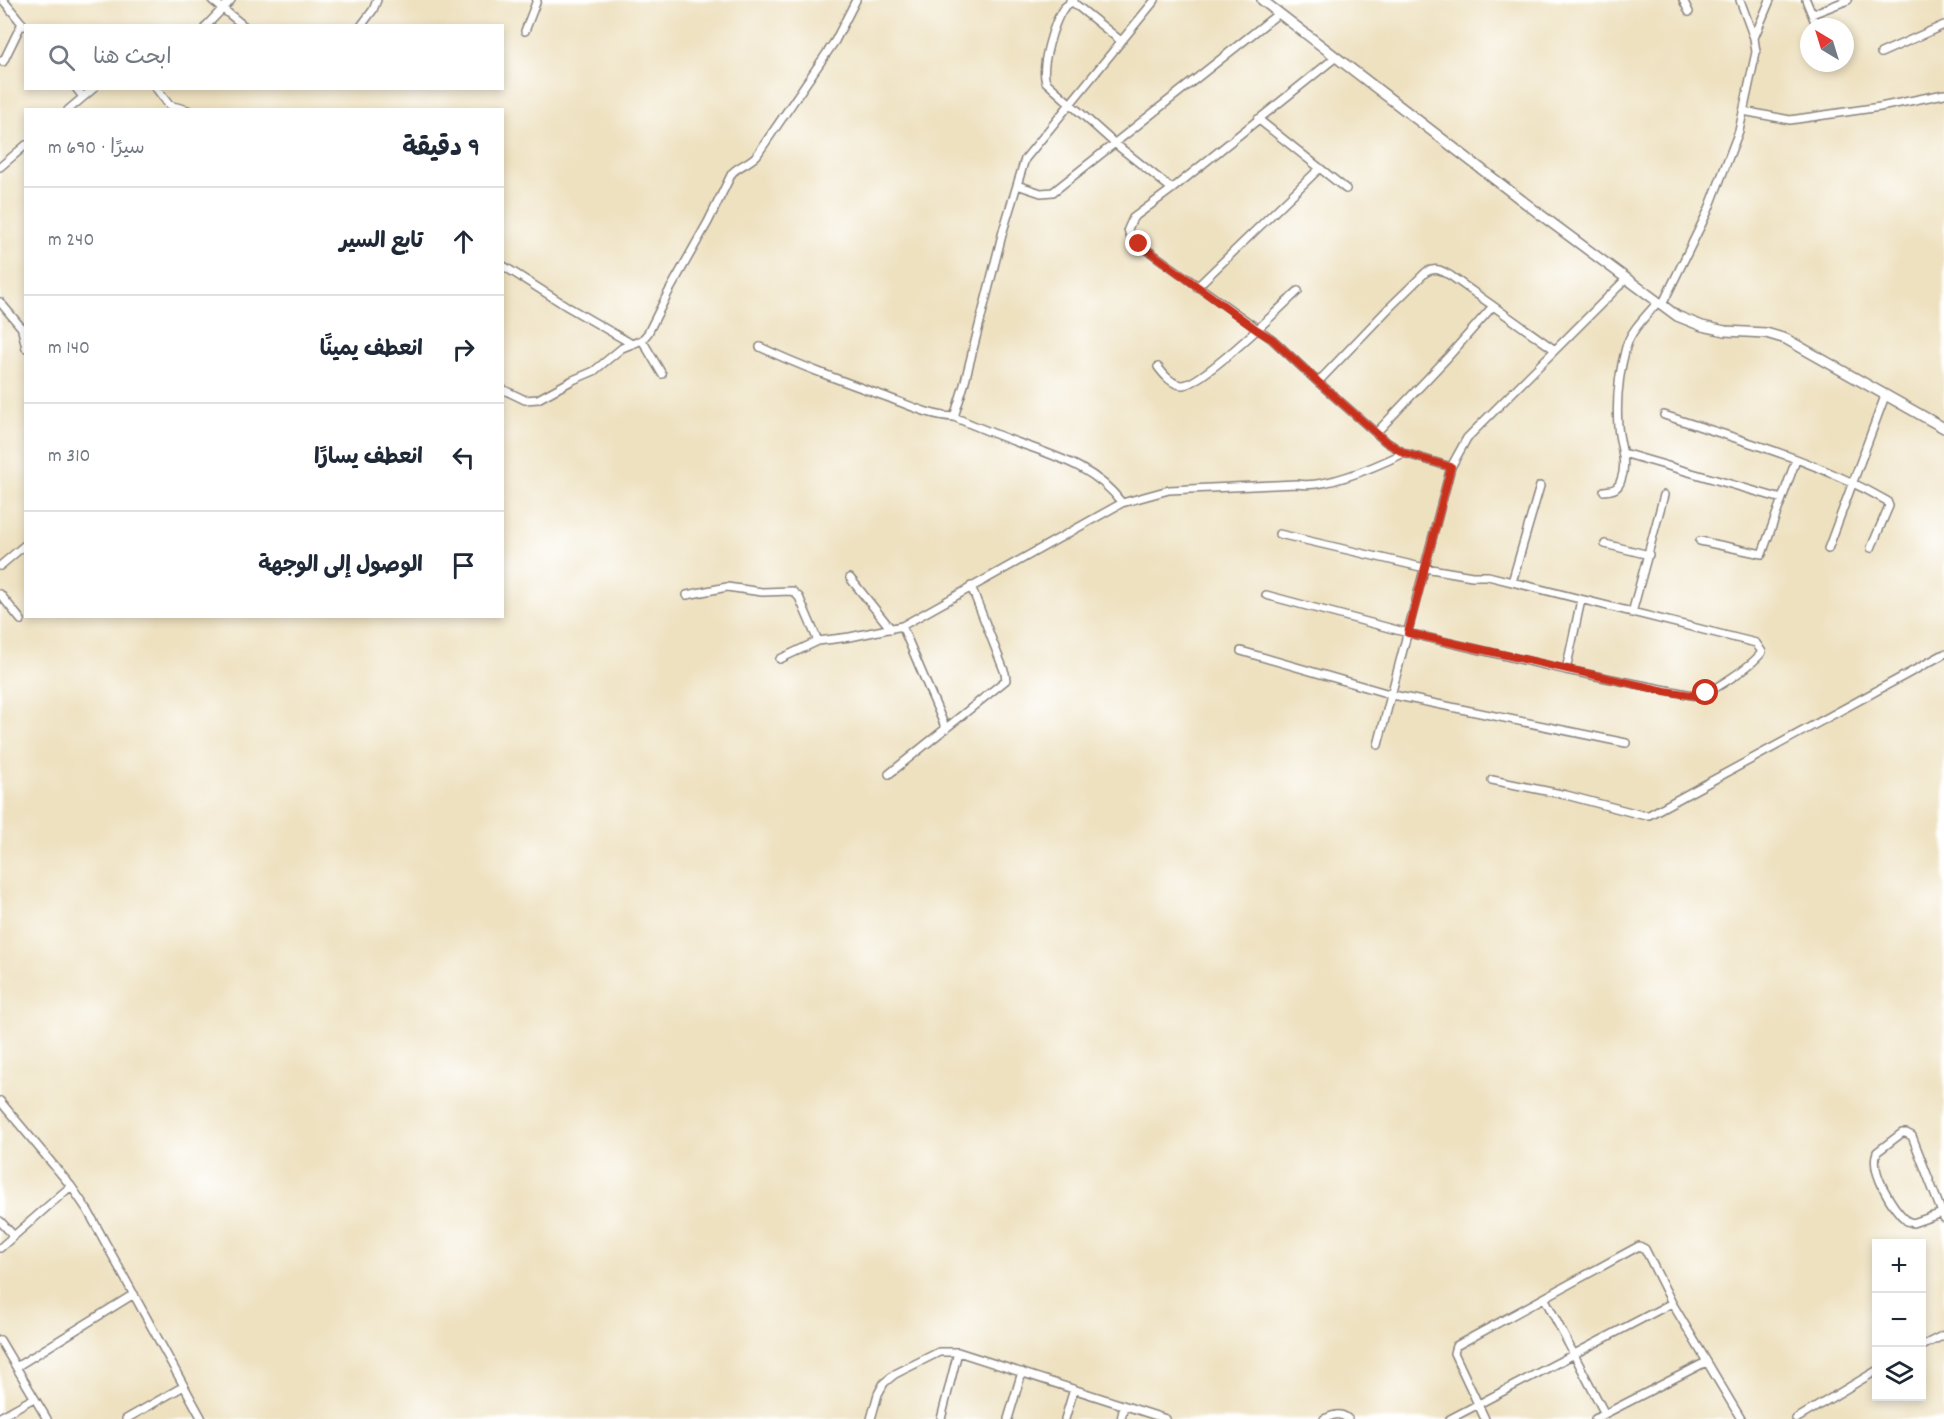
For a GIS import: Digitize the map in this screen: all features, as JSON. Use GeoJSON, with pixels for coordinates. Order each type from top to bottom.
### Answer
{"type":"FeatureCollection","features":[{"type":"Feature","properties":{"kind":"street"},"geometry":{"type":"LineString","coordinates":[[0,61],[3,62],[24,25],[1,0]]}},
{"type":"Feature","properties":{"kind":"street"},"geometry":{"type":"LineString","coordinates":[[212,0],[242,24]]}},
{"type":"Feature","properties":{"kind":"street"},"geometry":{"type":"LineString","coordinates":[[208,24],[231,0]]}},
{"type":"Feature","properties":{"kind":"street"},"geometry":{"type":"LineString","coordinates":[[362,24],[377,0]]}},
{"type":"Feature","properties":{"kind":"street"},"geometry":{"type":"LineString","coordinates":[[525,31],[537,0]]}},
{"type":"Feature","properties":{"kind":"street"},"geometry":{"type":"LineString","coordinates":[[504,390],[525,400],[538,399],[594,371],[612,355],[642,340],[648,333],[708,222],[732,173],[757,155],[835,42],[856,0]]}},
{"type":"Feature","properties":{"kind":"street"},"geometry":{"type":"LineString","coordinates":[[954,417],[1003,231],[1025,159],[1155,0]]}},
{"type":"Feature","properties":{"kind":"street"},"geometry":{"type":"LineString","coordinates":[[1262,0],[1677,316],[1702,326],[1725,331],[1766,333],[1786,339],[1944,428]]}},
{"type":"Feature","properties":{"kind":"street"},"geometry":{"type":"LineString","coordinates":[[1683,0],[1689,12]]}},
{"type":"Feature","properties":{"kind":"street"},"geometry":{"type":"LineString","coordinates":[[1604,491],[1614,490],[1619,486],[1622,478],[1623,453],[1618,426],[1619,380],[1627,344],[1635,329],[1660,304],[1708,211],[1739,131],[1756,52],[1754,38],[1740,0]]}},
{"type":"Feature","properties":{"kind":"street"},"geometry":{"type":"LineString","coordinates":[[1754,38],[1770,0]]}},
{"type":"Feature","properties":{"kind":"street"},"geometry":{"type":"LineString","coordinates":[[1806,0],[1814,18]]}},
{"type":"Feature","properties":{"kind":"street"},"geometry":{"type":"LineString","coordinates":[[1812,14],[1848,0]]}},
{"type":"Feature","properties":{"kind":"street"},"geometry":{"type":"LineString","coordinates":[[1121,41],[1072,1],[1064,7],[1052,32],[1044,76],[1046,82],[1113,142],[1172,189]]}},
{"type":"Feature","properties":{"kind":"street"},"geometry":{"type":"LineString","coordinates":[[1017,184],[1041,193],[1053,192],[1113,142],[1279,13]]}},
{"type":"Feature","properties":{"kind":"street"},"geometry":{"type":"LineString","coordinates":[[1881,53],[1944,25]]}},
{"type":"Feature","properties":{"kind":"street"},"geometry":{"type":"LineString","coordinates":[[1336,57],[1133,218],[1128,229],[1130,236],[1139,244],[1272,339],[1376,433],[1404,453],[1451,467]]}},
{"type":"Feature","properties":{"kind":"street"},"geometry":{"type":"LineString","coordinates":[[78,90],[83,97]]}},
{"type":"Feature","properties":{"kind":"street"},"geometry":{"type":"LineString","coordinates":[[70,108],[92,90]]}},
{"type":"Feature","properties":{"kind":"street"},"geometry":{"type":"LineString","coordinates":[[158,90],[169,105],[180,108]]}},
{"type":"Feature","properties":{"kind":"street"},"geometry":{"type":"LineString","coordinates":[[1743,111],[1790,120],[1880,107],[1944,94]]}},
{"type":"Feature","properties":{"kind":"street"},"geometry":{"type":"LineString","coordinates":[[1258,120],[1346,189]]}},
{"type":"Feature","properties":{"kind":"street"},"geometry":{"type":"LineString","coordinates":[[0,167],[24,147]]}},
{"type":"Feature","properties":{"kind":"street"},"geometry":{"type":"LineString","coordinates":[[1197,287],[1320,168]]}},
{"type":"Feature","properties":{"kind":"street"},"geometry":{"type":"LineString","coordinates":[[504,266],[632,344]]}},
{"type":"Feature","properties":{"kind":"street"},"geometry":{"type":"LineString","coordinates":[[1318,382],[1389,308],[1433,268],[1451,276],[1555,350]]}},
{"type":"Feature","properties":{"kind":"street"},"geometry":{"type":"LineString","coordinates":[[1378,745],[1451,467],[1467,438],[1626,279]]}},
{"type":"Feature","properties":{"kind":"street"},"geometry":{"type":"LineString","coordinates":[[1158,367],[1168,380],[1181,385],[1187,384],[1207,372],[1257,330],[1298,291]]}},
{"type":"Feature","properties":{"kind":"street"},"geometry":{"type":"LineString","coordinates":[[0,302],[24,332]]}},
{"type":"Feature","properties":{"kind":"street"},"geometry":{"type":"LineString","coordinates":[[1376,433],[1493,306]]}},
{"type":"Feature","properties":{"kind":"street"},"geometry":{"type":"LineString","coordinates":[[642,340],[662,374]]}},
{"type":"Feature","properties":{"kind":"street"},"geometry":{"type":"LineString","coordinates":[[760,346],[793,362],[898,402],[942,416],[954,417],[1019,443],[1054,454],[1079,466],[1113,491],[1122,503]]}},
{"type":"Feature","properties":{"kind":"street"},"geometry":{"type":"LineString","coordinates":[[1828,549],[1886,396]]}},
{"type":"Feature","properties":{"kind":"street"},"geometry":{"type":"LineString","coordinates":[[1664,415],[1731,436],[1854,482],[1889,503],[1871,548]]}},
{"type":"Feature","properties":{"kind":"street"},"geometry":{"type":"LineString","coordinates":[[780,659],[818,641],[902,626],[1122,503],[1169,490],[1297,484],[1310,486],[1376,467],[1404,453]]}},
{"type":"Feature","properties":{"kind":"street"},"geometry":{"type":"LineString","coordinates":[[1623,453],[1782,499]]}},
{"type":"Feature","properties":{"kind":"street"},"geometry":{"type":"LineString","coordinates":[[1700,541],[1762,554],[1796,460]]}},
{"type":"Feature","properties":{"kind":"street"},"geometry":{"type":"LineString","coordinates":[[1512,582],[1540,486]]}},
{"type":"Feature","properties":{"kind":"street"},"geometry":{"type":"LineString","coordinates":[[1632,613],[1664,495]]}},
{"type":"Feature","properties":{"kind":"street"},"geometry":{"type":"LineString","coordinates":[[1266,595],[1408,633],[1566,670],[1697,696],[1706,693],[1738,672],[1762,652],[1756,643],[1488,576],[1472,576],[1425,568],[1279,534]]}},
{"type":"Feature","properties":{"kind":"street"},"geometry":{"type":"LineString","coordinates":[[1605,544],[1649,555]]}},
{"type":"Feature","properties":{"kind":"street"},"geometry":{"type":"LineString","coordinates":[[0,566],[24,546]]}},
{"type":"Feature","properties":{"kind":"street"},"geometry":{"type":"LineString","coordinates":[[850,578],[891,628]]}},
{"type":"Feature","properties":{"kind":"street"},"geometry":{"type":"LineString","coordinates":[[889,774],[1006,680],[971,586]]}},
{"type":"Feature","properties":{"kind":"street"},"geometry":{"type":"LineString","coordinates":[[687,595],[728,587],[762,592],[792,591],[799,597],[818,641]]}},
{"type":"Feature","properties":{"kind":"street"},"geometry":{"type":"LineString","coordinates":[[0,594],[21,620]]}},
{"type":"Feature","properties":{"kind":"street"},"geometry":{"type":"LineString","coordinates":[[1566,670],[1581,600]]}},
{"type":"Feature","properties":{"kind":"street"},"geometry":{"type":"LineString","coordinates":[[902,626],[946,729]]}},
{"type":"Feature","properties":{"kind":"street"},"geometry":{"type":"LineString","coordinates":[[1241,651],[1392,695],[1626,743]]}},
{"type":"Feature","properties":{"kind":"street"},"geometry":{"type":"LineString","coordinates":[[1492,780],[1649,815],[1944,654]]}},
{"type":"Feature","properties":{"kind":"street"},"geometry":{"type":"LineString","coordinates":[[0,1101],[71,1186],[102,1233],[202,1419]]}},
{"type":"Feature","properties":{"kind":"street"},"geometry":{"type":"LineString","coordinates":[[1906,1132],[1912,1136],[1943,1216],[1912,1223],[1907,1221],[1885,1191],[1879,1177],[1875,1156],[1902,1133],[1906,1132]]}},
{"type":"Feature","properties":{"kind":"street"},"geometry":{"type":"LineString","coordinates":[[0,1248],[71,1186]]}},
{"type":"Feature","properties":{"kind":"street"},"geometry":{"type":"LineString","coordinates":[[0,1221],[14,1236]]}},
{"type":"Feature","properties":{"kind":"street"},"geometry":{"type":"LineString","coordinates":[[1485,1419],[1454,1349],[1639,1246],[1646,1249],[1672,1303],[1741,1419]]}},
{"type":"Feature","properties":{"kind":"street"},"geometry":{"type":"LineString","coordinates":[[16,1367],[134,1294]]}},
{"type":"Feature","properties":{"kind":"street"},"geometry":{"type":"LineString","coordinates":[[1545,1299],[1607,1413],[1614,1419]]}},
{"type":"Feature","properties":{"kind":"street"},"geometry":{"type":"LineString","coordinates":[[1450,1419],[1672,1303]]}},
{"type":"Feature","properties":{"kind":"street"},"geometry":{"type":"LineString","coordinates":[[1926,1344],[1944,1335]]}},
{"type":"Feature","properties":{"kind":"street"},"geometry":{"type":"LineString","coordinates":[[0,1340],[47,1419]]}},
{"type":"Feature","properties":{"kind":"street"},"geometry":{"type":"LineString","coordinates":[[871,1419],[878,1394],[884,1383],[895,1374],[939,1352],[958,1352],[1166,1419]]}},
{"type":"Feature","properties":{"kind":"street"},"geometry":{"type":"LineString","coordinates":[[940,1419],[958,1352]]}},
{"type":"Feature","properties":{"kind":"street"},"geometry":{"type":"LineString","coordinates":[[1595,1419],[1706,1362]]}},
{"type":"Feature","properties":{"kind":"street"},"geometry":{"type":"LineString","coordinates":[[1008,1419],[1022,1372]]}},
{"type":"Feature","properties":{"kind":"street"},"geometry":{"type":"LineString","coordinates":[[1796,1419],[1872,1373]]}},
{"type":"Feature","properties":{"kind":"street"},"geometry":{"type":"LineString","coordinates":[[126,1419],[184,1386]]}},
{"type":"Feature","properties":{"kind":"street"},"geometry":{"type":"LineString","coordinates":[[1065,1419],[1074,1389]]}},
{"type":"Feature","properties":{"kind":"street"},"geometry":{"type":"LineString","coordinates":[[0,1418],[34,1398]]}},
{"type":"Feature","properties":{"kind":"street"},"geometry":{"type":"LineString","coordinates":[[1121,1419],[1124,1406]]}},
{"type":"Feature","properties":{"kind":"street"},"geometry":{"type":"LineString","coordinates":[[1324,1419],[1341,1414],[1348,1419]]}},
{"type":"Feature","properties":{"kind":"route"},"geometry":{"type":"LineString","coordinates":[[1139,244],[1272,339],[1385,441],[1404,453],[1451,467],[1408,633],[1665,691],[1697,696],[1706,693]]}}]}
